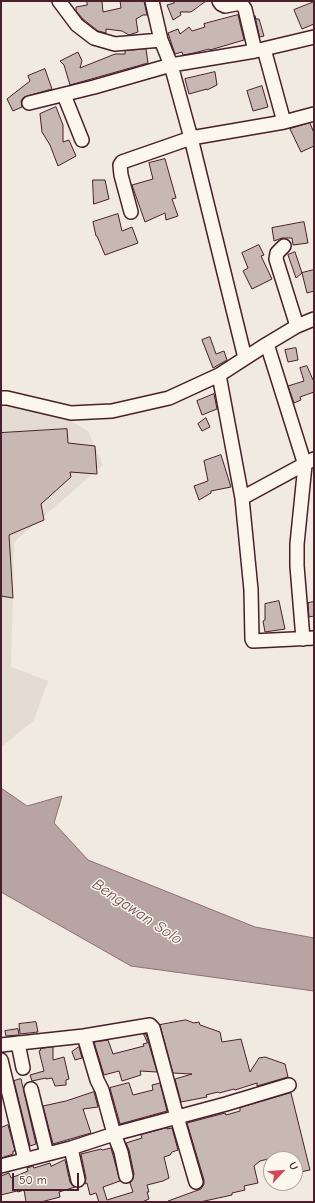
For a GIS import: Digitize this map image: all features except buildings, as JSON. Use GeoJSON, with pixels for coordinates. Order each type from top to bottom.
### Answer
{"type":"FeatureCollection","features":[{"type":"Feature","properties":{"kind":"street"},"geometry":{"type":"LineString","coordinates":[[59,1],[77,25],[94,38],[115,44],[161,40]]}},
{"type":"Feature","properties":{"kind":"street"},"geometry":{"type":"LineString","coordinates":[[152,1],[161,40],[171,65],[191,138],[245,358]]}},
{"type":"Feature","properties":{"kind":"street"},"geometry":{"type":"LineString","coordinates":[[220,1],[224,6],[244,2],[245,9],[284,122]]}},
{"type":"Feature","properties":{"kind":"street"},"geometry":{"type":"LineString","coordinates":[[29,103],[64,95],[171,65],[260,50],[314,36]]}},
{"type":"Feature","properties":{"kind":"street"},"geometry":{"type":"LineString","coordinates":[[64,95],[82,140]]}},
{"type":"Feature","properties":{"kind":"street"},"geometry":{"type":"LineString","coordinates":[[131,212],[121,175],[120,165],[128,160],[191,138],[284,122],[314,114]]}},
{"type":"Feature","properties":{"kind":"street"},"geometry":{"type":"LineString","coordinates":[[284,246],[277,253],[276,259],[297,326]]}},
{"type":"Feature","properties":{"kind":"street"},"geometry":{"type":"LineString","coordinates":[[1,398],[7,398],[71,413],[112,412],[169,398],[219,375],[297,326],[314,319]]}},
{"type":"Feature","properties":{"kind":"street"},"geometry":{"type":"LineString","coordinates":[[219,375],[242,498],[251,590],[252,639],[253,641],[309,638],[297,566],[297,544],[309,462],[267,344]]}},
{"type":"Feature","properties":{"kind":"street"},"geometry":{"type":"LineString","coordinates":[[242,498],[309,462]]}},
{"type":"Feature","properties":{"kind":"street"},"geometry":{"type":"LineString","coordinates":[[1,1045],[84,1036],[148,1025],[152,1026],[196,1182]]}},
{"type":"Feature","properties":{"kind":"street"},"geometry":{"type":"LineString","coordinates":[[84,1036],[121,1152],[126,1176]]}},
{"type":"Feature","properties":{"kind":"street"},"geometry":{"type":"LineString","coordinates":[[18,1043],[24,1068]]}},
{"type":"Feature","properties":{"kind":"street"},"geometry":{"type":"LineString","coordinates":[[1,1060],[25,1160]]}},
{"type":"Feature","properties":{"kind":"street"},"geometry":{"type":"LineString","coordinates":[[1,1166],[71,1148],[114,1134],[226,1104],[288,1085]]}},
{"type":"Feature","properties":{"kind":"street"},"geometry":{"type":"LineString","coordinates":[[31,1089],[47,1154]]}},
{"type":"Feature","properties":{"kind":"street"},"geometry":{"type":"LineString","coordinates":[[71,1148],[78,1180]]}},
{"type":"Feature","properties":{"kind":"shaded area"},"geometry":{"type":"Polygon","coordinates":[[[34,399],[88,431],[103,465],[14,542],[11,667],[48,681],[34,720],[1,747],[1,400],[34,399]]]}},
{"type":"Feature","properties":{"kind":"water","name":"Bengawan Solo"},"geometry":{"type":"Polygon","coordinates":[[[1,788],[27,806],[62,796],[54,823],[88,860],[255,927],[314,938],[314,991],[131,966],[1,892],[1,788]]]}}]}
